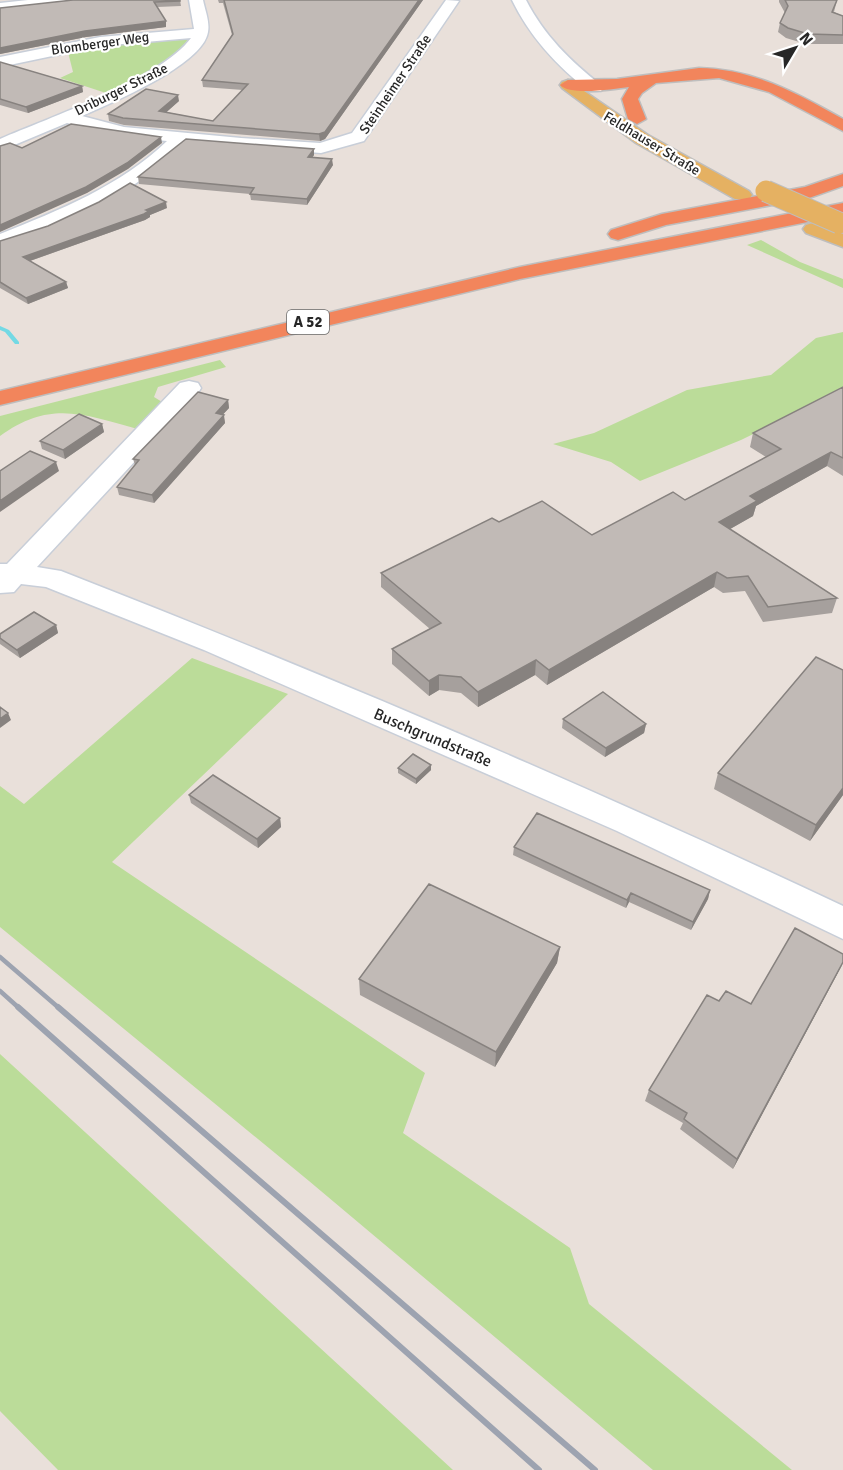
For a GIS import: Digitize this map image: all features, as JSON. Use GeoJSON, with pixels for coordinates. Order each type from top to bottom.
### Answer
{"type":"FeatureCollection","features":[{"type":"Feature","properties":{"kind":"highway"},"geometry":{"type":"LineString","coordinates":[[564,63],[587,71],[632,74],[703,68],[754,76],[779,86],[843,120]]}},
{"type":"Feature","properties":{"kind":"highway"},"geometry":{"type":"LineString","coordinates":[[567,86],[702,73],[756,81],[787,94],[843,126]]}},
{"type":"Feature","properties":{"kind":"highway"},"geometry":{"type":"LineString","coordinates":[[591,84],[632,74]]}},
{"type":"Feature","properties":{"kind":"highway"},"geometry":{"type":"LineString","coordinates":[[637,119],[630,99],[635,90],[651,79]]}},
{"type":"Feature","properties":{"kind":"highway"},"geometry":{"type":"LineString","coordinates":[[618,234],[662,220],[809,192],[843,180]]}},
{"type":"Feature","properties":{"kind":"highway","name":"A 52"},"geometry":{"type":"LineString","coordinates":[[23,370],[303,303],[618,234],[842,216]]}},
{"type":"Feature","properties":{"kind":"highway","name":"A 52"},"geometry":{"type":"LineString","coordinates":[[0,398],[312,321],[520,273],[842,216]]}},
{"type":"Feature","properties":{"kind":"main road","name":"Feldhauser Straße"},"geometry":{"type":"LineString","coordinates":[[591,84],[637,119],[678,145],[766,191],[842,216]]}},
{"type":"Feature","properties":{"kind":"main road","name":"Feldhauser Straße"},"geometry":{"type":"LineString","coordinates":[[567,86],[642,139],[742,195],[813,229],[842,216]]}},
{"type":"Feature","properties":{"kind":"street"},"geometry":{"type":"LineString","coordinates":[[0,8],[72,0]]}},
{"type":"Feature","properties":{"kind":"street"},"geometry":{"type":"LineString","coordinates":[[196,0],[201,33]]}},
{"type":"Feature","properties":{"kind":"street","name":"Feldhauser Straße"},"geometry":{"type":"LineString","coordinates":[[519,0],[526,16],[564,63],[591,84]]}},
{"type":"Feature","properties":{"kind":"street","name":"Steinheimer Straße"},"geometry":{"type":"LineString","coordinates":[[64,117],[124,132],[180,139],[321,148],[358,137],[452,1]]}},
{"type":"Feature","properties":{"kind":"street","name":"Blomberger Weg"},"geometry":{"type":"LineString","coordinates":[[0,62],[79,44],[201,33]]}},
{"type":"Feature","properties":{"kind":"street","name":"Driburger Straße"},"geometry":{"type":"LineString","coordinates":[[0,146],[132,87],[167,68],[191,50],[201,33]]}},
{"type":"Feature","properties":{"kind":"street","name":"Feldhauser Straße"},"geometry":{"type":"LineString","coordinates":[[529,47],[567,86]]}},
{"type":"Feature","properties":{"kind":"street"},"geometry":{"type":"LineString","coordinates":[[0,127],[23,135]]}},
{"type":"Feature","properties":{"kind":"street"},"geometry":{"type":"LineString","coordinates":[[0,241],[117,188],[165,155],[180,139]]}},
{"type":"Feature","properties":{"kind":"street","name":"Buschgrundstraße"},"geometry":{"type":"LineString","coordinates":[[5,579],[189,388]]}},
{"type":"Feature","properties":{"kind":"street","name":"Buschgrundstraße"},"geometry":{"type":"LineString","coordinates":[[5,579],[51,578],[215,643],[629,821],[843,923]]}},
{"type":"Feature","properties":{"kind":"green space"},"geometry":{"type":"Polygon","coordinates":[[[192,37],[176,56],[165,64],[106,93],[60,78],[73,72],[67,48],[192,37]]]}},
{"type":"Feature","properties":{"kind":"green space"},"geometry":{"type":"Polygon","coordinates":[[[761,240],[800,262],[843,279],[843,288],[747,245],[761,240]]]}},
{"type":"Feature","properties":{"kind":"green space"},"geometry":{"type":"Polygon","coordinates":[[[843,332],[843,390],[741,440],[640,481],[611,462],[553,444],[594,433],[687,390],[771,375],[816,338],[843,332]]]}},
{"type":"Feature","properties":{"kind":"green space"},"geometry":{"type":"Polygon","coordinates":[[[220,360],[226,367],[158,387],[154,397],[167,405],[141,430],[102,419],[52,414],[36,417],[0,436],[0,416],[220,360]]]}},
{"type":"Feature","properties":{"kind":"green space"},"geometry":{"type":"Polygon","coordinates":[[[192,658],[288,694],[112,862],[425,1073],[403,1133],[570,1248],[589,1304],[792,1470],[653,1470],[309,1181],[0,927],[0,786],[24,804],[192,658]]]}},
{"type":"Feature","properties":{"kind":"green space"},"geometry":{"type":"Polygon","coordinates":[[[0,1054],[453,1470],[58,1470],[0,1411],[0,1054]]]}},
{"type":"Feature","properties":{"kind":"building"},"geometry":{"type":"Polygon","coordinates":[[[73,0],[180,1],[154,2],[166,21],[85,31],[0,48],[0,8],[73,0]]]}},
{"type":"Feature","properties":{"kind":"building"},"geometry":{"type":"Polygon","coordinates":[[[224,0],[419,0],[325,132],[319,134],[123,118],[108,114],[146,89],[178,95],[159,111],[213,121],[248,84],[202,80],[233,34],[224,0]]]}},
{"type":"Feature","properties":{"kind":"building"},"geometry":{"type":"Polygon","coordinates":[[[785,0],[837,0],[832,12],[843,16],[843,35],[808,34],[788,28],[780,23],[788,6],[785,0]]]}},
{"type":"Feature","properties":{"kind":"building"},"geometry":{"type":"Polygon","coordinates":[[[0,62],[82,86],[26,107],[0,99],[0,62]]]}},
{"type":"Feature","properties":{"kind":"building"},"geometry":{"type":"Polygon","coordinates":[[[71,124],[161,137],[127,163],[86,187],[0,225],[0,146],[10,143],[22,148],[71,124]]]}},
{"type":"Feature","properties":{"kind":"building"},"geometry":{"type":"Polygon","coordinates":[[[186,139],[314,149],[308,157],[332,159],[307,199],[250,194],[254,188],[138,177],[186,139]]]}},
{"type":"Feature","properties":{"kind":"building"},"geometry":{"type":"Polygon","coordinates":[[[130,183],[166,202],[146,210],[149,211],[144,214],[23,257],[66,282],[26,298],[0,282],[0,241],[48,226],[99,202],[130,183]]]}},
{"type":"Feature","properties":{"kind":"building"},"geometry":{"type":"Polygon","coordinates":[[[843,387],[843,458],[831,452],[750,496],[757,501],[719,522],[837,598],[768,607],[748,576],[727,578],[717,572],[549,670],[536,660],[478,692],[461,677],[439,675],[429,681],[392,649],[441,623],[381,573],[492,518],[499,522],[542,501],[592,535],[673,492],[685,500],[781,449],[753,433],[843,387]]]}},
{"type":"Feature","properties":{"kind":"building"},"geometry":{"type":"Polygon","coordinates":[[[198,392],[228,400],[216,413],[224,415],[152,495],[117,487],[139,460],[133,459],[198,392]]]}},
{"type":"Feature","properties":{"kind":"building"},"geometry":{"type":"Polygon","coordinates":[[[79,414],[102,424],[63,450],[40,441],[79,414]]]}},
{"type":"Feature","properties":{"kind":"building"},"geometry":{"type":"Polygon","coordinates":[[[30,451],[56,462],[0,501],[0,471],[30,451]]]}},
{"type":"Feature","properties":{"kind":"building"},"geometry":{"type":"Polygon","coordinates":[[[34,612],[56,625],[17,650],[0,638],[0,634],[34,612]]]}},
{"type":"Feature","properties":{"kind":"building"},"geometry":{"type":"Polygon","coordinates":[[[816,657],[843,670],[843,788],[816,825],[718,773],[816,657]]]}},
{"type":"Feature","properties":{"kind":"building"},"geometry":{"type":"Polygon","coordinates":[[[603,692],[646,724],[606,748],[563,719],[603,692]]]}},
{"type":"Feature","properties":{"kind":"building"},"geometry":{"type":"Polygon","coordinates":[[[0,707],[8,713],[0,719],[0,707]]]}},
{"type":"Feature","properties":{"kind":"building"},"geometry":{"type":"Polygon","coordinates":[[[413,754],[431,765],[416,779],[398,768],[413,754]]]}},
{"type":"Feature","properties":{"kind":"building"},"geometry":{"type":"Polygon","coordinates":[[[213,775],[280,818],[257,839],[189,795],[213,775]]]}},
{"type":"Feature","properties":{"kind":"building"},"geometry":{"type":"Polygon","coordinates":[[[537,813],[710,890],[693,922],[631,893],[627,900],[514,847],[537,813]]]}},
{"type":"Feature","properties":{"kind":"building"},"geometry":{"type":"Polygon","coordinates":[[[429,884],[560,947],[496,1052],[359,979],[429,884]]]}},
{"type":"Feature","properties":{"kind":"building"},"geometry":{"type":"Polygon","coordinates":[[[795,928],[843,954],[843,962],[737,1159],[684,1119],[687,1113],[649,1090],[707,995],[719,1001],[726,991],[751,1004],[795,928]]]}},
{"type":"Feature","properties":{"kind":"waterway"},"geometry":{"type":"LineString","coordinates":[[0,328],[7,331],[17,343]]}},
{"type":"Feature","properties":{"kind":"railway"},"geometry":{"type":"LineString","coordinates":[[0,957],[59,1008]]}},
{"type":"Feature","properties":{"kind":"railway"},"geometry":{"type":"LineString","coordinates":[[0,991],[19,1008]]}},
{"type":"Feature","properties":{"kind":"railway"},"geometry":{"type":"LineString","coordinates":[[18,1007],[539,1470]]}},
{"type":"Feature","properties":{"kind":"railway"},"geometry":{"type":"LineString","coordinates":[[58,1007],[595,1470]]}}]}
